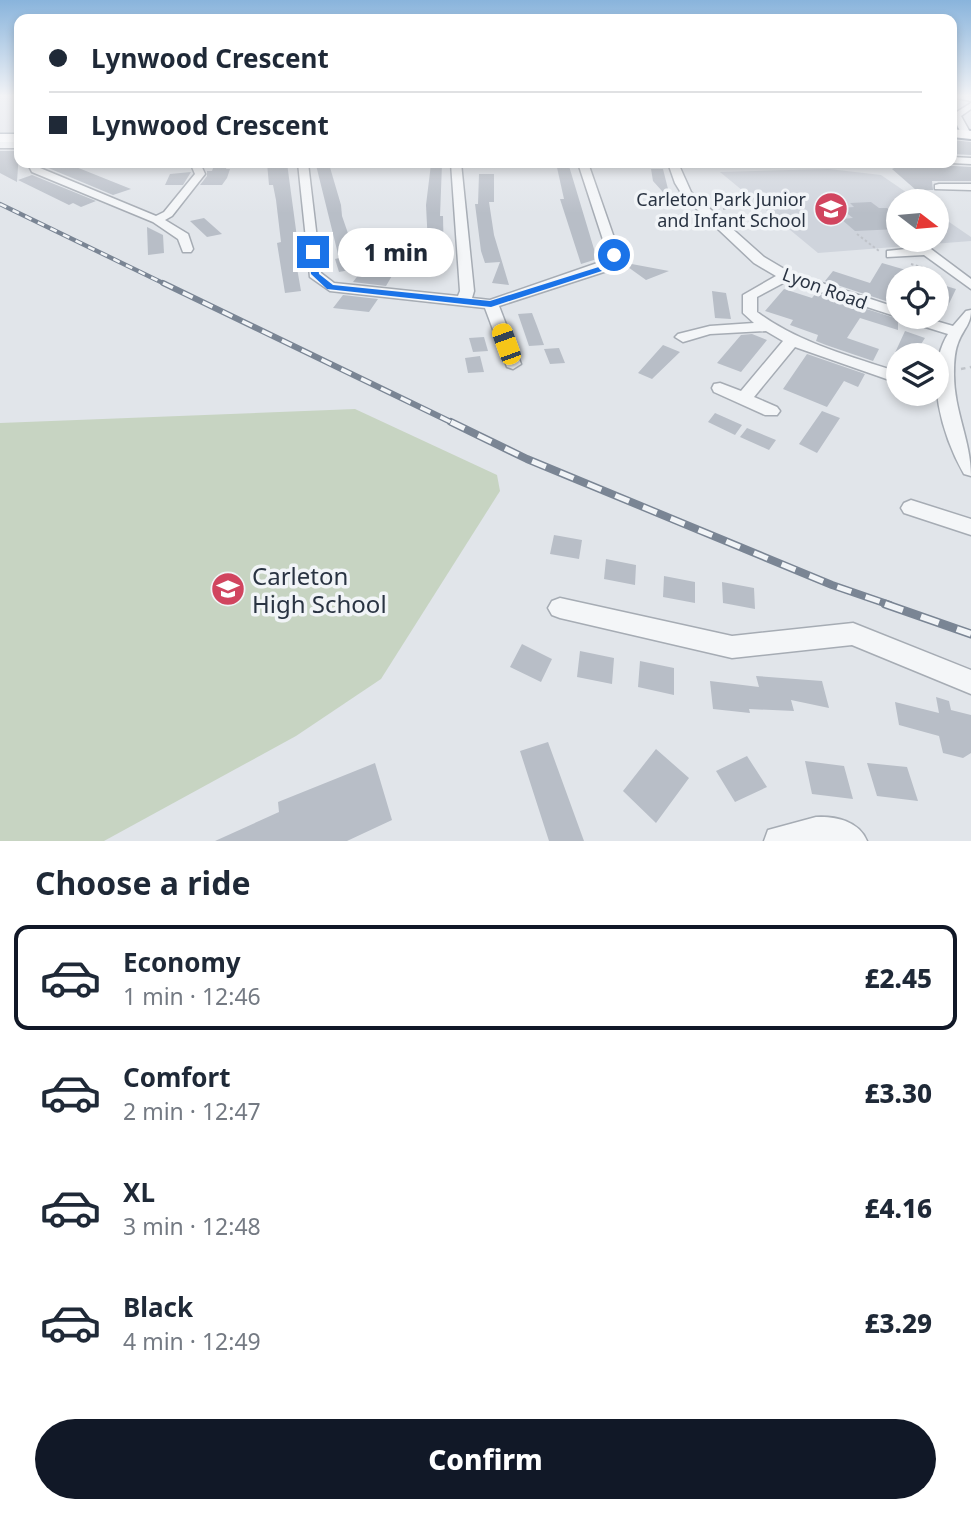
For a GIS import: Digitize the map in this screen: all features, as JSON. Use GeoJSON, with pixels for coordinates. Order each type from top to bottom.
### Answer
{"type":"FeatureCollection","features":[{"type":"Feature","properties":{"kind":"street"},"geometry":{"type":"LineString","coordinates":[[35,168],[157,220],[184,237],[187,249]]}},
{"type":"Feature","properties":{"kind":"street"},"geometry":{"type":"LineString","coordinates":[[157,220],[168,214],[200,174],[197,168]]}},
{"type":"Feature","properties":{"kind":"street"},"geometry":{"type":"LineString","coordinates":[[304,168],[315,274],[330,288],[491,304],[605,267],[612,262],[614,255],[585,168]]}},
{"type":"Feature","properties":{"kind":"street"},"geometry":{"type":"LineString","coordinates":[[456,168],[467,291],[463,303]]}},
{"type":"Feature","properties":{"kind":"street","name":"Lyon Road"},"geometry":{"type":"LineString","coordinates":[[675,168],[680,183],[705,211],[759,260],[786,276],[886,309]]}},
{"type":"Feature","properties":{"kind":"street"},"geometry":{"type":"LineString","coordinates":[[939,187],[971,187]]}},
{"type":"Feature","properties":{"kind":"street"},"geometry":{"type":"LineString","coordinates":[[954,187],[971,201]]}},
{"type":"Feature","properties":{"kind":"street"},"geometry":{"type":"LineString","coordinates":[[891,254],[898,252]]}},
{"type":"Feature","properties":{"kind":"street"},"geometry":{"type":"LineString","coordinates":[[928,252],[971,285]]}},
{"type":"Feature","properties":{"kind":"street"},"geometry":{"type":"LineString","coordinates":[[786,276],[750,295],[750,313],[766,327],[792,340],[886,374]]}},
{"type":"Feature","properties":{"kind":"street"},"geometry":{"type":"LineString","coordinates":[[491,304],[513,364]]}},
{"type":"Feature","properties":{"kind":"street"},"geometry":{"type":"LineString","coordinates":[[949,346],[971,314]]}},
{"type":"Feature","properties":{"kind":"street"},"geometry":{"type":"LineString","coordinates":[[683,337],[710,330],[766,327]]}},
{"type":"Feature","properties":{"kind":"street"},"geometry":{"type":"LineString","coordinates":[[947,329],[957,332]]}},
{"type":"Feature","properties":{"kind":"street"},"geometry":{"type":"LineString","coordinates":[[744,398],[792,340]]}},
{"type":"Feature","properties":{"kind":"street"},"geometry":{"type":"LineString","coordinates":[[720,388],[771,411]]}},
{"type":"Feature","properties":{"kind":"street"},"geometry":{"type":"LineString","coordinates":[[945,406],[969,463]]}},
{"type":"Feature","properties":{"kind":"street"},"geometry":{"type":"LineString","coordinates":[[911,508],[971,527]]}},
{"type":"Feature","properties":{"kind":"street"},"geometry":{"type":"LineString","coordinates":[[560,608],[732,648],[853,634],[971,682]]}},
{"type":"Feature","properties":{"kind":"street"},"geometry":{"type":"LineString","coordinates":[[779,841],[804,833],[835,832],[852,841]]}},
{"type":"Feature","properties":{"kind":"path"},"geometry":{"type":"LineString","coordinates":[[705,211],[759,205]]}},
{"type":"Feature","properties":{"kind":"shaded area","name":"Carleton Park Junior and Infant School"},"geometry":{"type":"Polygon","coordinates":[[[829,169],[881,175],[901,189],[886,189],[886,248],[818,253],[720,172],[829,169]]]}},
{"type":"Feature","properties":{"kind":"shaded area","name":"Carleton Park Junior and Infant School"},"geometry":{"type":"Polygon","coordinates":[[[949,222],[971,237],[971,241],[949,243],[949,222]]]}},
{"type":"Feature","properties":{"kind":"green space","name":"Carleton High School"},"geometry":{"type":"Polygon","coordinates":[[[355,409],[497,475],[500,491],[381,679],[296,736],[104,841],[0,841],[0,423],[355,409]]]}},
{"type":"Feature","properties":{"kind":"building"},"geometry":{"type":"Polygon","coordinates":[[[957,141],[971,142],[971,155],[957,154],[957,141]]]}},
{"type":"Feature","properties":{"kind":"building"},"geometry":{"type":"Polygon","coordinates":[[[0,151],[14,151],[14,168],[18,168],[17,182],[0,173],[0,151]]]}},
{"type":"Feature","properties":{"kind":"building"},"geometry":{"type":"Polygon","coordinates":[[[971,167],[971,181],[932,181],[933,189],[915,189],[892,169],[971,167]]]}},
{"type":"Feature","properties":{"kind":"building"},"geometry":{"type":"Polygon","coordinates":[[[48,168],[78,168],[131,189],[113,195],[48,168]]]}},
{"type":"Feature","properties":{"kind":"building"},"geometry":{"type":"Polygon","coordinates":[[[213,168],[230,169],[222,185],[200,185],[207,176],[207,171],[212,171],[213,168]]]}},
{"type":"Feature","properties":{"kind":"building"},"geometry":{"type":"Polygon","coordinates":[[[267,168],[288,168],[301,291],[285,293],[277,243],[281,242],[276,200],[273,185],[269,185],[267,168]]]}},
{"type":"Feature","properties":{"kind":"building"},"geometry":{"type":"Polygon","coordinates":[[[317,168],[330,168],[342,216],[360,268],[339,272],[335,259],[339,258],[317,168]]]}},
{"type":"Feature","properties":{"kind":"building"},"geometry":{"type":"Polygon","coordinates":[[[431,168],[442,168],[440,216],[443,216],[444,264],[429,264],[426,205],[431,168]]]}},
{"type":"Feature","properties":{"kind":"building"},"geometry":{"type":"Polygon","coordinates":[[[557,168],[570,168],[597,259],[581,264],[560,199],[564,199],[557,168]]]}},
{"type":"Feature","properties":{"kind":"building"},"geometry":{"type":"Polygon","coordinates":[[[651,169],[663,169],[671,201],[653,181],[651,169]]]}},
{"type":"Feature","properties":{"kind":"building"},"geometry":{"type":"Polygon","coordinates":[[[191,172],[183,185],[165,185],[170,174],[191,172]]]}},
{"type":"Feature","properties":{"kind":"building"},"geometry":{"type":"Polygon","coordinates":[[[479,174],[494,174],[494,202],[489,202],[494,235],[509,285],[492,283],[500,262],[485,263],[481,251],[475,204],[478,204],[479,174]]]}},
{"type":"Feature","properties":{"kind":"building"},"geometry":{"type":"Polygon","coordinates":[[[32,175],[96,201],[81,207],[73,203],[69,205],[18,180],[32,175]]]}},
{"type":"Feature","properties":{"kind":"building"},"geometry":{"type":"Polygon","coordinates":[[[871,202],[879,208],[886,208],[886,230],[855,231],[841,219],[853,218],[840,208],[854,207],[850,203],[871,202]]]}},
{"type":"Feature","properties":{"kind":"building"},"geometry":{"type":"Polygon","coordinates":[[[204,218],[222,234],[207,237],[190,221],[204,218]]]}},
{"type":"Feature","properties":{"kind":"building"},"geometry":{"type":"Polygon","coordinates":[[[147,227],[163,235],[164,253],[148,255],[147,227]]]}},
{"type":"Feature","properties":{"kind":"building"},"geometry":{"type":"Polygon","coordinates":[[[621,262],[669,271],[646,280],[621,262]]]}},
{"type":"Feature","properties":{"kind":"building"},"geometry":{"type":"Polygon","coordinates":[[[882,263],[892,266],[886,266],[886,301],[825,281],[833,271],[870,283],[882,263]]]}},
{"type":"Feature","properties":{"kind":"building"},"geometry":{"type":"Polygon","coordinates":[[[362,270],[393,274],[386,286],[353,282],[362,270]]]}},
{"type":"Feature","properties":{"kind":"building"},"geometry":{"type":"Polygon","coordinates":[[[949,287],[956,289],[949,304],[949,287]]]}},
{"type":"Feature","properties":{"kind":"building"},"geometry":{"type":"Polygon","coordinates":[[[784,289],[812,298],[816,293],[886,315],[886,326],[860,318],[847,338],[879,349],[873,361],[816,341],[818,335],[790,325],[793,320],[765,311],[784,289]]]}},
{"type":"Feature","properties":{"kind":"building"},"geometry":{"type":"Polygon","coordinates":[[[712,291],[726,293],[731,319],[715,318],[712,291]]]}},
{"type":"Feature","properties":{"kind":"building"},"geometry":{"type":"Polygon","coordinates":[[[343,295],[378,299],[369,312],[333,308],[343,295]]]}},
{"type":"Feature","properties":{"kind":"building"},"geometry":{"type":"Polygon","coordinates":[[[532,313],[544,345],[529,346],[518,314],[532,313]]]}},
{"type":"Feature","properties":{"kind":"building"},"geometry":{"type":"Polygon","coordinates":[[[905,331],[925,338],[922,343],[900,343],[905,331]]]}},
{"type":"Feature","properties":{"kind":"building"},"geometry":{"type":"Polygon","coordinates":[[[752,334],[767,340],[741,372],[717,363],[741,335],[752,334]]]}},
{"type":"Feature","properties":{"kind":"building"},"geometry":{"type":"Polygon","coordinates":[[[484,337],[488,351],[473,352],[469,338],[484,337]]]}},
{"type":"Feature","properties":{"kind":"building"},"geometry":{"type":"Polygon","coordinates":[[[663,345],[680,352],[652,379],[638,373],[663,345]]]}},
{"type":"Feature","properties":{"kind":"building"},"geometry":{"type":"Polygon","coordinates":[[[559,348],[565,363],[550,364],[544,349],[559,348]]]}},
{"type":"Feature","properties":{"kind":"building"},"geometry":{"type":"Polygon","coordinates":[[[807,354],[865,374],[858,387],[844,381],[827,407],[783,389],[807,354]]]}},
{"type":"Feature","properties":{"kind":"building"},"geometry":{"type":"Polygon","coordinates":[[[480,356],[484,372],[468,373],[465,358],[480,356]]]}},
{"type":"Feature","properties":{"kind":"building"},"geometry":{"type":"Polygon","coordinates":[[[822,411],[840,418],[817,453],[799,444],[822,411]]]}},
{"type":"Feature","properties":{"kind":"building"},"geometry":{"type":"Polygon","coordinates":[[[715,413],[742,425],[735,435],[708,422],[715,413]]]}},
{"type":"Feature","properties":{"kind":"building"},"geometry":{"type":"Polygon","coordinates":[[[747,428],[776,440],[769,450],[740,437],[747,428]]]}},
{"type":"Feature","properties":{"kind":"building"},"geometry":{"type":"Polygon","coordinates":[[[554,535],[582,540],[579,559],[550,554],[554,535]]]}},
{"type":"Feature","properties":{"kind":"building"},"geometry":{"type":"Polygon","coordinates":[[[606,559],[636,565],[635,585],[604,579],[606,559]]]}},
{"type":"Feature","properties":{"kind":"building"},"geometry":{"type":"Polygon","coordinates":[[[664,576],[695,582],[695,603],[663,597],[664,576]]]}},
{"type":"Feature","properties":{"kind":"building"},"geometry":{"type":"Polygon","coordinates":[[[722,582],[754,588],[755,609],[723,603],[722,582]]]}},
{"type":"Feature","properties":{"kind":"building"},"geometry":{"type":"Polygon","coordinates":[[[522,644],[552,659],[541,682],[510,667],[522,644]]]}},
{"type":"Feature","properties":{"kind":"building"},"geometry":{"type":"Polygon","coordinates":[[[580,651],[614,658],[612,684],[577,677],[580,651]]]}},
{"type":"Feature","properties":{"kind":"building"},"geometry":{"type":"Polygon","coordinates":[[[640,661],[674,668],[674,695],[638,687],[640,661]]]}},
{"type":"Feature","properties":{"kind":"building"},"geometry":{"type":"Polygon","coordinates":[[[756,676],[822,681],[829,708],[791,700],[794,711],[749,709],[750,713],[713,709],[710,681],[759,687],[756,676]]]}},
{"type":"Feature","properties":{"kind":"building"},"geometry":{"type":"Polygon","coordinates":[[[936,697],[949,701],[951,710],[971,715],[971,753],[963,758],[943,753],[939,736],[899,725],[895,702],[939,713],[936,697]]]}},
{"type":"Feature","properties":{"kind":"building"},"geometry":{"type":"Polygon","coordinates":[[[548,742],[584,841],[549,841],[520,751],[548,742]]]}},
{"type":"Feature","properties":{"kind":"building"},"geometry":{"type":"Polygon","coordinates":[[[656,749],[689,778],[656,823],[623,791],[656,749]]]}},
{"type":"Feature","properties":{"kind":"building"},"geometry":{"type":"Polygon","coordinates":[[[747,756],[767,787],[735,802],[716,771],[747,756]]]}},
{"type":"Feature","properties":{"kind":"building"},"geometry":{"type":"Polygon","coordinates":[[[805,761],[844,766],[853,799],[812,794],[805,761]]]}},
{"type":"Feature","properties":{"kind":"building"},"geometry":{"type":"Polygon","coordinates":[[[375,763],[392,820],[347,841],[215,841],[279,812],[278,802],[375,763]]]}},
{"type":"Feature","properties":{"kind":"building"},"geometry":{"type":"Polygon","coordinates":[[[867,763],[907,767],[918,801],[877,796],[867,763]]]}},
{"type":"Feature","properties":{"kind":"railway"},"geometry":{"type":"LineString","coordinates":[[0,204],[167,285]]}},
{"type":"Feature","properties":{"kind":"railway"},"geometry":{"type":"LineString","coordinates":[[163,283],[455,424]]}},
{"type":"Feature","properties":{"kind":"railway"},"geometry":{"type":"LineString","coordinates":[[451,422],[527,459],[832,585],[890,605]]}},
{"type":"Feature","properties":{"kind":"railway"},"geometry":{"type":"LineString","coordinates":[[885,604],[971,634]]}},
{"type":"Feature","properties":{"kind":"place","name":"Carleton Park Junior and Infant School"},"geometry":{"type":"Point","coordinates":[831,209]}},
{"type":"Feature","properties":{"kind":"place","name":"Carleton High School"},"geometry":{"type":"Point","coordinates":[228,589]}},
{"type":"Feature","properties":{"kind":"route"},"geometry":{"type":"LineString","coordinates":[[313,252],[315,274],[330,288],[491,304],[605,267],[612,262],[614,255]]}}]}
